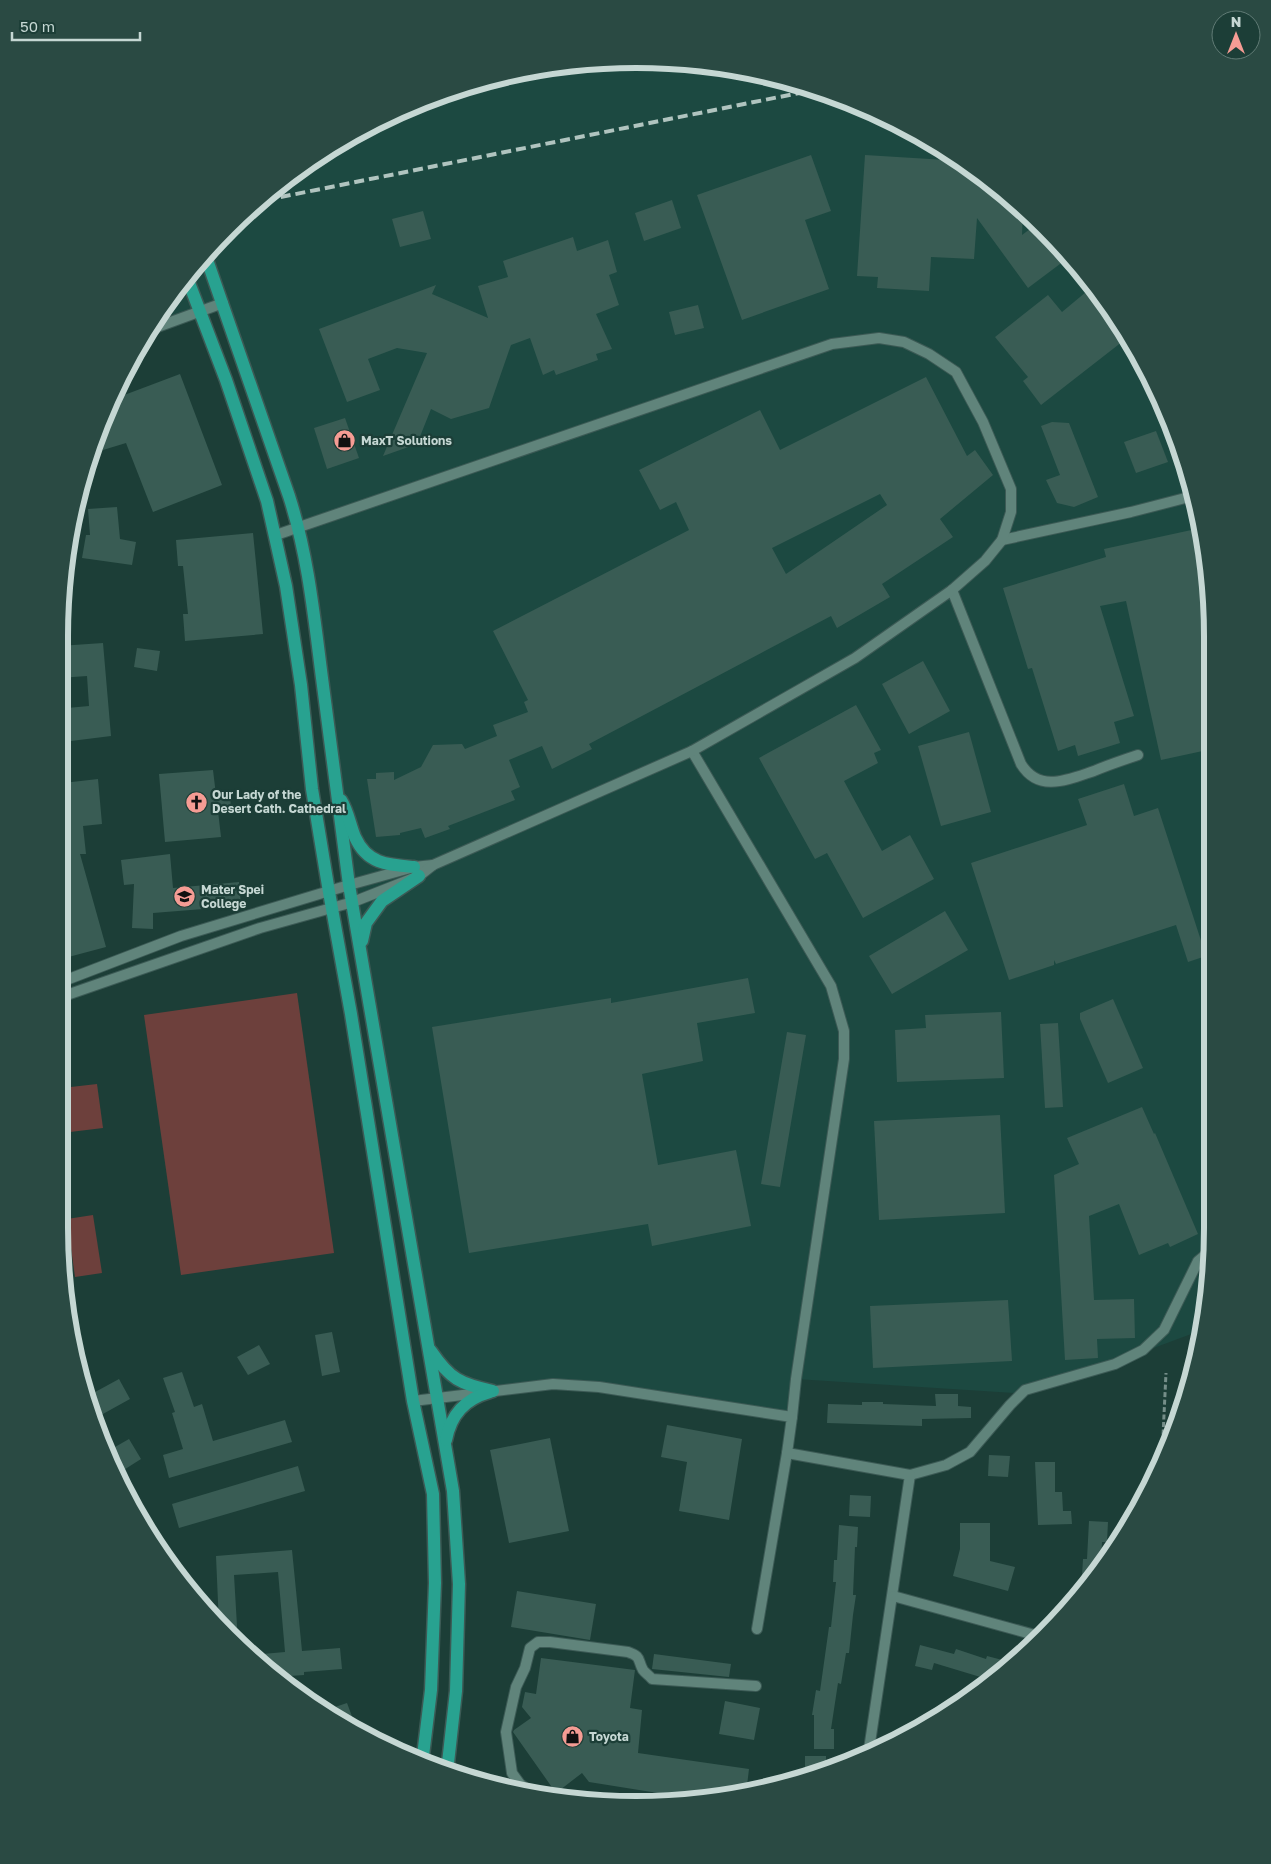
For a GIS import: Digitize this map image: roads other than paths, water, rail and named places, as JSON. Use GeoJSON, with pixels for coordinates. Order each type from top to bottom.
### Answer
{"type":"FeatureCollection","features":[{"type":"Feature","properties":{"kind":"main road"},"geometry":{"type":"LineString","coordinates":[[208,261],[300,528],[310,580],[350,885],[453,1491],[459,1584],[456,1691],[448,1764]]}},
{"type":"Feature","properties":{"kind":"main road"},"geometry":{"type":"LineString","coordinates":[[190,284],[226,380],[261,482],[276,535],[300,675],[312,789],[414,1401],[433,1494],[435,1583],[431,1690],[423,1755]]}},
{"type":"Feature","properties":{"kind":"main road"},"geometry":{"type":"LineString","coordinates":[[312,789],[336,788]]}},
{"type":"Feature","properties":{"kind":"main road"},"geometry":{"type":"LineString","coordinates":[[336,788],[346,807],[355,837],[362,851],[382,864],[416,871]]}},
{"type":"Feature","properties":{"kind":"main road"},"geometry":{"type":"LineString","coordinates":[[361,947],[366,923],[382,902],[416,871]]}},
{"type":"Feature","properties":{"kind":"main road"},"geometry":{"type":"LineString","coordinates":[[429,1349],[450,1375],[475,1388],[493,1392]]}},
{"type":"Feature","properties":{"kind":"main road"},"geometry":{"type":"LineString","coordinates":[[446,1446],[450,1424],[458,1412],[476,1396],[493,1392]]}},
{"type":"Feature","properties":{"kind":"street"},"geometry":{"type":"LineString","coordinates":[[159,326],[223,303]]}},
{"type":"Feature","properties":{"kind":"street"},"geometry":{"type":"LineString","coordinates":[[67,995],[260,928],[353,902],[416,871],[692,751],[855,658],[952,590],[985,561],[1002,540],[1011,512],[1011,489],[983,422],[956,372],[929,354],[904,342],[879,338],[832,344],[276,535]]}},
{"type":"Feature","properties":{"kind":"street"},"geometry":{"type":"LineString","coordinates":[[1002,540],[1131,512],[1186,498]]}},
{"type":"Feature","properties":{"kind":"street"},"geometry":{"type":"LineString","coordinates":[[952,590],[1026,773],[1046,782],[1064,781],[1138,754]]}},
{"type":"Feature","properties":{"kind":"street"},"geometry":{"type":"LineString","coordinates":[[692,751],[831,986],[844,1031],[844,1059],[796,1379],[787,1453],[757,1629]]}},
{"type":"Feature","properties":{"kind":"street"},"geometry":{"type":"LineString","coordinates":[[67,980],[181,936],[350,885],[416,871]]}},
{"type":"Feature","properties":{"kind":"street"},"geometry":{"type":"LineString","coordinates":[[787,1453],[910,1475],[946,1465],[970,1452],[1010,1405],[1026,1390],[1115,1364],[1143,1350],[1164,1330],[1198,1261],[1202,1257]]}},
{"type":"Feature","properties":{"kind":"street"},"geometry":{"type":"LineString","coordinates":[[414,1401],[553,1384],[599,1387],[792,1417]]}},
{"type":"Feature","properties":{"kind":"street"},"geometry":{"type":"LineString","coordinates":[[870,1746],[910,1475]]}},
{"type":"Feature","properties":{"kind":"street"},"geometry":{"type":"LineString","coordinates":[[893,1596],[1032,1634]]}},
{"type":"Feature","properties":{"kind":"street"},"geometry":{"type":"LineString","coordinates":[[522,1785],[512,1773],[506,1732],[516,1687],[525,1668],[530,1648],[538,1642],[628,1652],[641,1661],[643,1671],[652,1679],[756,1686]]}},
{"type":"Feature","properties":{"kind":"railway"},"geometry":{"type":"LineString","coordinates":[[273,199],[801,93]]}},
{"type":"Feature","properties":{"kind":"place","name":"MaxT Solutions"},"geometry":{"type":"Point","coordinates":[345,441]}},
{"type":"Feature","properties":{"kind":"place","name":"Our Lady of the Desert Cath. Cathedral"},"geometry":{"type":"Point","coordinates":[196,802]}},
{"type":"Feature","properties":{"kind":"place","name":"Mater Spei College"},"geometry":{"type":"Point","coordinates":[185,897]}},
{"type":"Feature","properties":{"kind":"place","name":"Toyota"},"geometry":{"type":"Point","coordinates":[573,1737]}}]}
